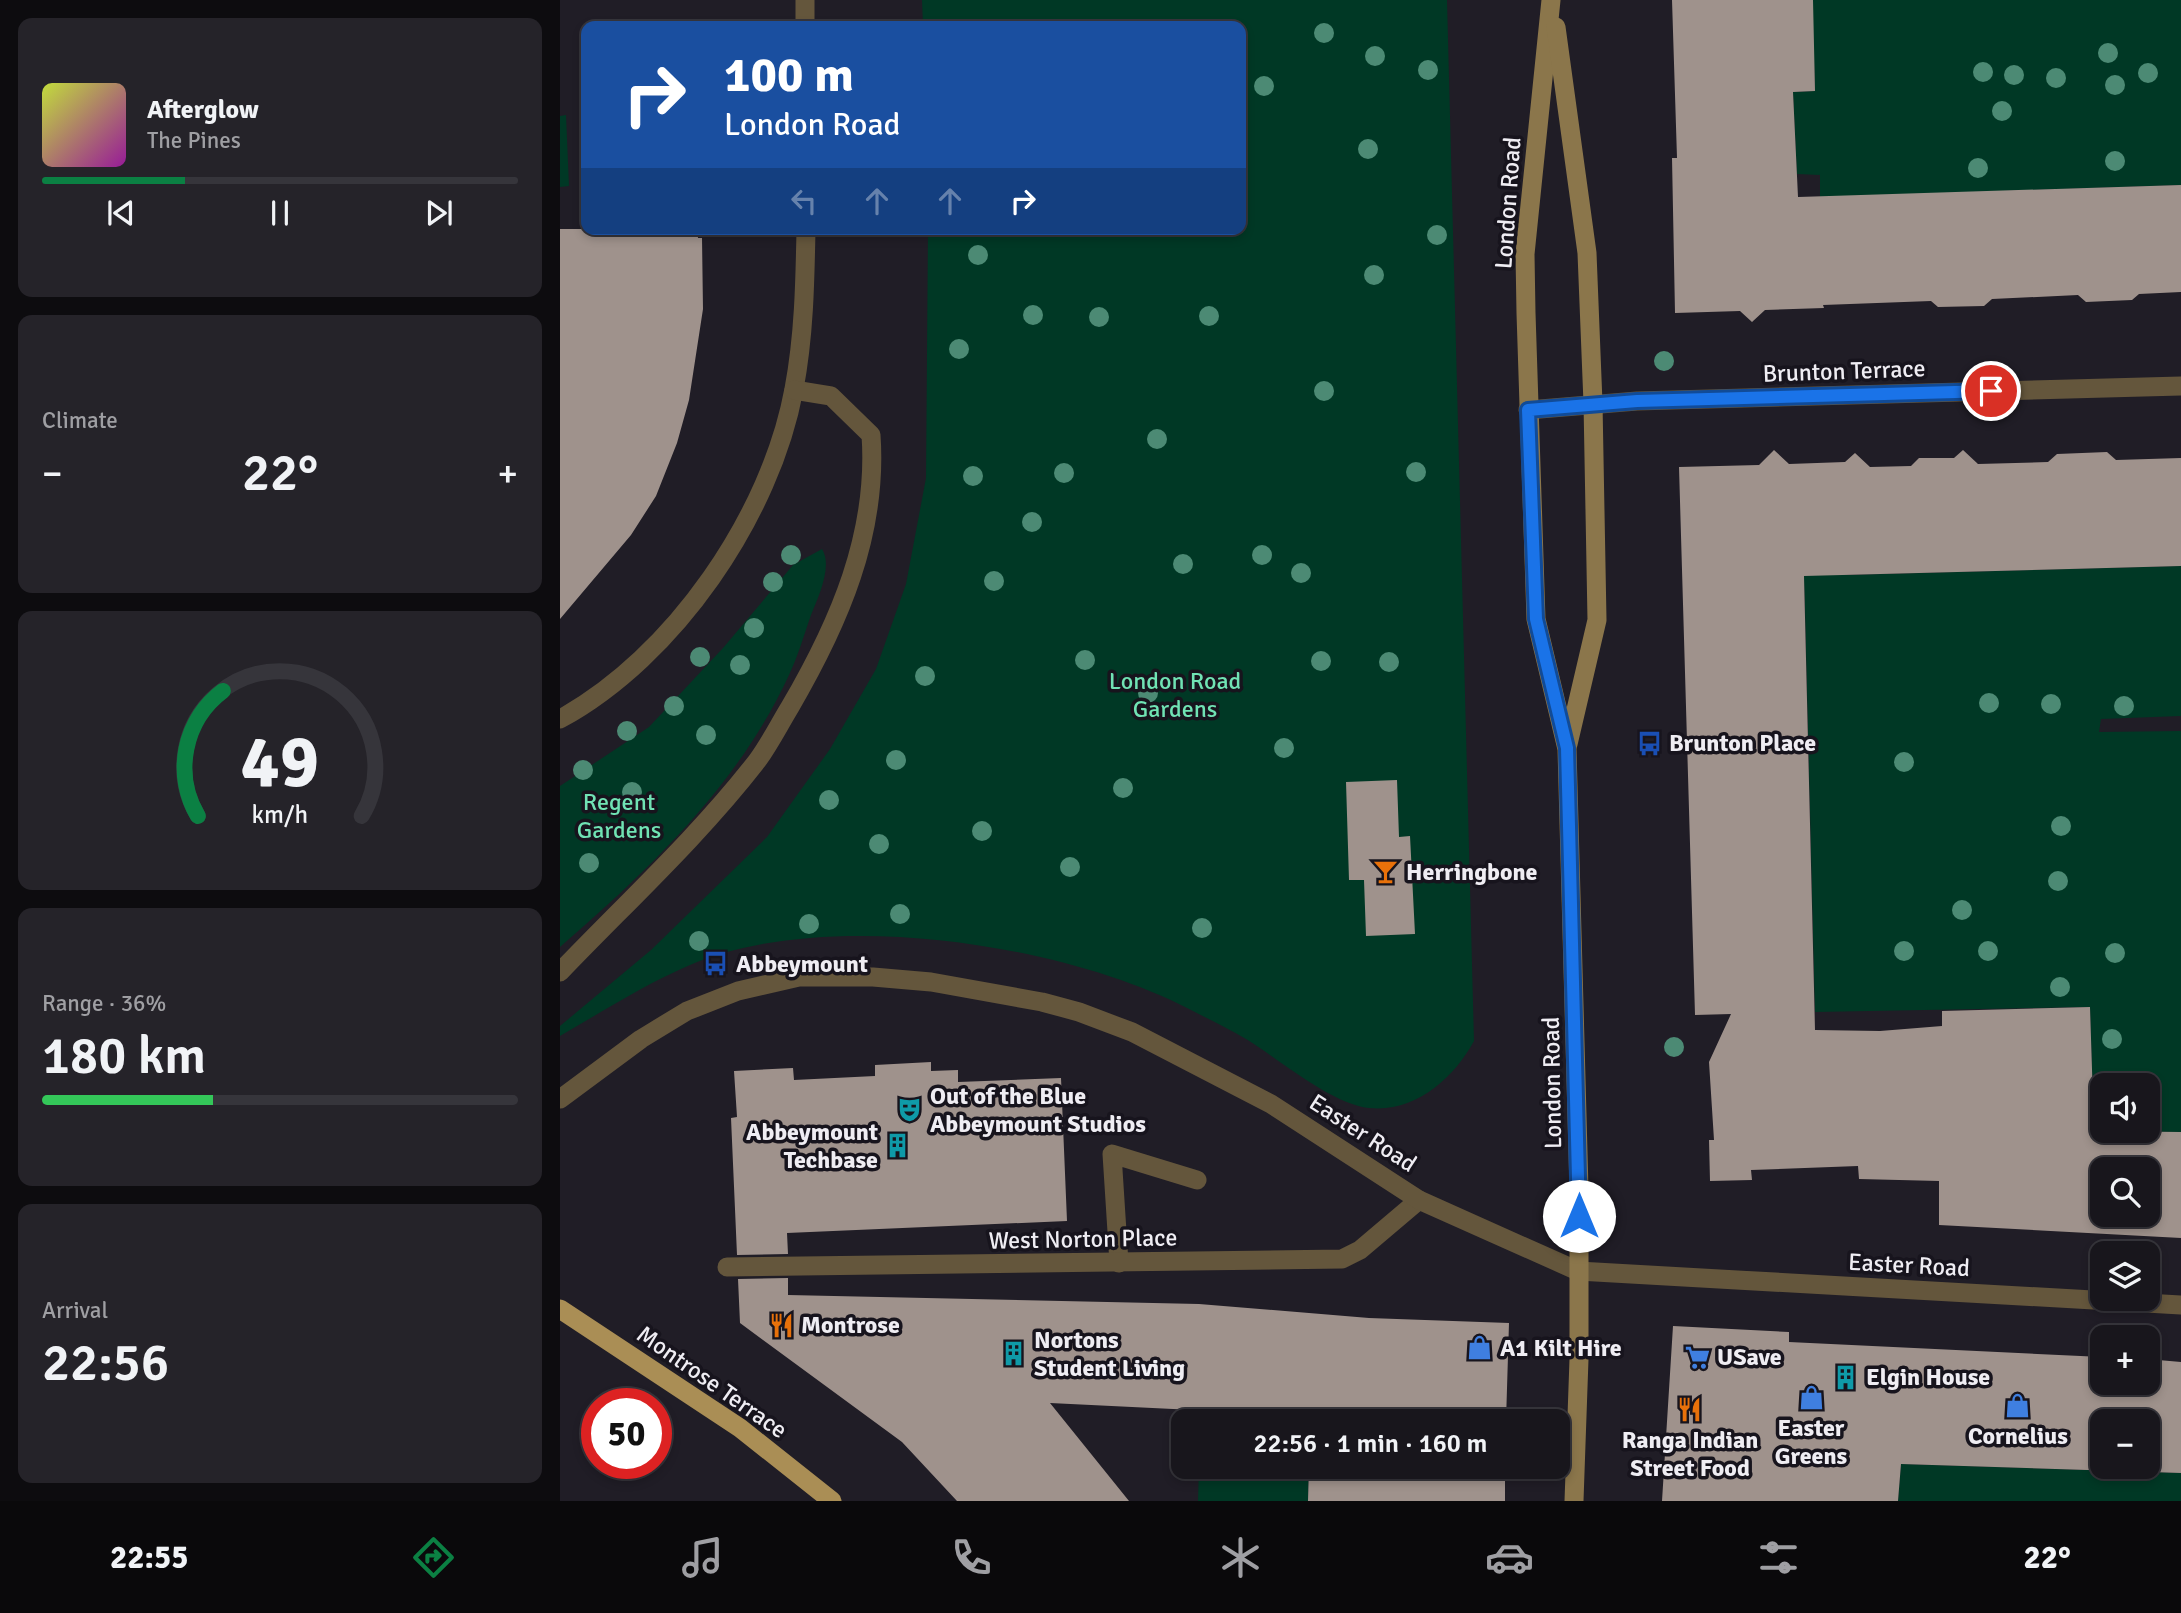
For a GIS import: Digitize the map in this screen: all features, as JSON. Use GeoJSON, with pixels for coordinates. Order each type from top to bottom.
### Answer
{"type":"FeatureCollection","features":[{"type":"Feature","properties":{"kind":"main road","name":"London Road"},"geometry":{"type":"LineString","coordinates":[[1551,0],[1587,253],[1593,403],[1597,620],[1567,748]]}},
{"type":"Feature","properties":{"kind":"main road","name":"London Road"},"geometry":{"type":"LineString","coordinates":[[1551,0],[1525,254],[1536,619],[1567,748],[1578,1108],[1579,1359],[1574,1501]]}},
{"type":"Feature","properties":{"kind":"main road","name":"Montrose Terrace"},"geometry":{"type":"LineString","coordinates":[[560,1309],[740,1428],[827,1499]]}},
{"type":"Feature","properties":{"kind":"street"},"geometry":{"type":"LineString","coordinates":[[805,0],[805,21]]}},
{"type":"Feature","properties":{"kind":"street"},"geometry":{"type":"LineString","coordinates":[[560,719],[639,662],[683,616],[723,562],[749,515],[771,464],[794,390],[804,313],[806,235]]}},
{"type":"Feature","properties":{"kind":"street","name":"Brunton Terrace"},"geometry":{"type":"LineString","coordinates":[[1593,403],[2181,386]]}},
{"type":"Feature","properties":{"kind":"street"},"geometry":{"type":"LineString","coordinates":[[560,972],[728,797],[759,758],[839,615],[862,539],[873,470],[871,435],[831,396],[794,390]]}},
{"type":"Feature","properties":{"kind":"street"},"geometry":{"type":"LineString","coordinates":[[1528,410],[1593,403]]}},
{"type":"Feature","properties":{"kind":"street","name":"Easter Road"},"geometry":{"type":"LineString","coordinates":[[560,1099],[641,1039],[687,1011],[738,991],[799,977],[873,977],[931,982],[1042,1002],[1079,1012],[1132,1032],[1271,1104],[1419,1200],[1578,1271],[2181,1305]]}},
{"type":"Feature","properties":{"kind":"street"},"geometry":{"type":"LineString","coordinates":[[1119,1263],[1112,1154],[1198,1180]]}},
{"type":"Feature","properties":{"kind":"street","name":"West Norton Place"},"geometry":{"type":"LineString","coordinates":[[727,1267],[1342,1259],[1360,1250],[1419,1200]]}},
{"type":"Feature","properties":{"kind":"green space","name":"London Road Gardens"},"geometry":{"type":"Polygon","coordinates":[[[922,0],[1447,0],[1474,1041],[1456,1068],[1417,1099],[1386,1108],[1354,1105],[1322,1090],[1232,1031],[1136,986],[1076,966],[1011,951],[942,940],[874,936],[807,938],[745,948],[673,973],[560,1036],[560,1026],[651,950],[767,837],[830,749],[876,669],[906,584],[926,478],[928,235],[1246,235],[1246,21],[923,21],[922,0]]]}},
{"type":"Feature","properties":{"kind":"green space"},"geometry":{"type":"Polygon","coordinates":[[[1812,0],[2181,0],[2181,185],[1820,197],[1820,175],[1797,174],[1793,92],[1815,91],[1812,0]]]}},
{"type":"Feature","properties":{"kind":"green space"},"geometry":{"type":"Polygon","coordinates":[[[566,115],[569,186],[560,187],[560,116],[566,115]]]}},
{"type":"Feature","properties":{"kind":"green space","name":"Regent Gardens"},"geometry":{"type":"Polygon","coordinates":[[[822,549],[826,564],[823,582],[795,660],[768,715],[745,753],[718,789],[658,856],[560,947],[560,786],[649,727],[723,648],[793,565],[822,549]]]}},
{"type":"Feature","properties":{"kind":"green space"},"geometry":{"type":"Polygon","coordinates":[[[1841,561],[1847,575],[2181,566],[2181,716],[2101,719],[2099,732],[2181,731],[2181,1132],[2160,1132],[2160,1073],[2092,1073],[2090,1007],[1815,1012],[1804,580],[1800,578],[1841,561]]]}},
{"type":"Feature","properties":{"kind":"green space"},"geometry":{"type":"Polygon","coordinates":[[[1901,1464],[2090,1470],[2090,1479],[2160,1479],[2160,1472],[2181,1473],[2181,1501],[1898,1501],[1901,1464]]]}},
{"type":"Feature","properties":{"kind":"green space"},"geometry":{"type":"Polygon","coordinates":[[[1199,1479],[1309,1479],[1308,1501],[1198,1501],[1199,1479]]]}},
{"type":"Feature","properties":{"kind":"building"},"geometry":{"type":"Polygon","coordinates":[[[1672,0],[1813,0],[1815,91],[1793,92],[1798,197],[2181,185],[2181,292],[2139,294],[2132,300],[2086,302],[2078,295],[1992,299],[1984,306],[1938,307],[1931,301],[1823,305],[1824,308],[1765,310],[1752,322],[1740,311],[1675,313],[1672,158],[1677,158],[1672,0]]]}},
{"type":"Feature","properties":{"kind":"building"},"geometry":{"type":"Polygon","coordinates":[[[560,229],[581,229],[581,235],[698,235],[698,238],[702,238],[703,309],[689,400],[677,443],[656,496],[631,535],[560,619],[560,229]]]}},
{"type":"Feature","properties":{"kind":"building"},"geometry":{"type":"Polygon","coordinates":[[[1774,450],[1789,464],[1845,462],[1855,453],[1870,467],[1911,466],[1919,458],[1954,458],[1963,450],[1978,464],[2048,462],[2057,454],[2107,452],[2116,460],[2181,458],[2181,566],[1804,576],[1815,1030],[1880,1031],[1942,1026],[1942,1011],[2090,1007],[2092,1073],[2090,1073],[2090,1143],[2160,1143],[2160,1132],[2181,1132],[2181,1238],[1939,1225],[1939,1181],[1859,1179],[1858,1166],[1751,1170],[1752,1180],[1710,1181],[1709,1140],[1714,1140],[1709,1062],[1731,1014],[1695,1015],[1679,467],[1759,465],[1774,450]]]}},
{"type":"Feature","properties":{"kind":"building"},"geometry":{"type":"Polygon","coordinates":[[[1397,780],[1399,837],[1410,836],[1415,934],[1366,936],[1364,880],[1349,880],[1346,782],[1397,780]]]}},
{"type":"Feature","properties":{"kind":"building","name":"Abbeymount Techbase"},"geometry":{"type":"Polygon","coordinates":[[[931,1062],[931,1071],[958,1070],[958,1082],[1061,1078],[1067,1221],[787,1233],[788,1254],[737,1255],[731,1118],[737,1117],[734,1071],[793,1068],[794,1080],[875,1076],[875,1065],[931,1062]]]}},
{"type":"Feature","properties":{"kind":"building"},"geometry":{"type":"Polygon","coordinates":[[[788,1278],[788,1295],[1199,1304],[1369,1318],[1509,1323],[1506,1409],[1173,1409],[1050,1403],[1129,1501],[957,1501],[902,1442],[740,1323],[738,1279],[788,1278]]]}},
{"type":"Feature","properties":{"kind":"building"},"geometry":{"type":"Polygon","coordinates":[[[1673,1326],[1789,1332],[1789,1342],[2090,1356],[2090,1395],[2160,1395],[2160,1360],[2181,1362],[2181,1473],[2160,1472],[2160,1409],[2090,1409],[2090,1470],[1901,1464],[1898,1501],[1662,1501],[1673,1326]]]}},
{"type":"Feature","properties":{"kind":"building"},"geometry":{"type":"Polygon","coordinates":[[[1309,1479],[1505,1479],[1505,1501],[1308,1501],[1309,1479]]]}},
{"type":"Feature","properties":{"kind":"place","name":"Brunton Place"},"geometry":{"type":"Point","coordinates":[1649,743]}},
{"type":"Feature","properties":{"kind":"place","name":"Herringbone"},"geometry":{"type":"Point","coordinates":[1386,872]}},
{"type":"Feature","properties":{"kind":"place","name":"Abbeymount"},"geometry":{"type":"Point","coordinates":[716,964]}},
{"type":"Feature","properties":{"kind":"place","name":"Out of the Blue Abbeymount Studios"},"geometry":{"type":"Point","coordinates":[910,1110]}},
{"type":"Feature","properties":{"kind":"place","name":"Abbeymount Techbase"},"geometry":{"type":"Point","coordinates":[898,1146]}},
{"type":"Feature","properties":{"kind":"place","name":"Montrose"},"geometry":{"type":"Point","coordinates":[781,1325]}},
{"type":"Feature","properties":{"kind":"place","name":"A1 Kilt Hire"},"geometry":{"type":"Point","coordinates":[1480,1348]}},
{"type":"Feature","properties":{"kind":"place","name":"Nortons Student Living"},"geometry":{"type":"Point","coordinates":[1014,1354]}},
{"type":"Feature","properties":{"kind":"place","name":"USave"},"geometry":{"type":"Point","coordinates":[1697,1357]}},
{"type":"Feature","properties":{"kind":"place","name":"Elgin House"},"geometry":{"type":"Point","coordinates":[1846,1377]}},
{"type":"Feature","properties":{"kind":"place","name":"Easter Greens"},"geometry":{"type":"Point","coordinates":[1811,1397]}},
{"type":"Feature","properties":{"kind":"place","name":"Cornelius"},"geometry":{"type":"Point","coordinates":[2018,1405]}},
{"type":"Feature","properties":{"kind":"place","name":"Ranga Indian Street Food"},"geometry":{"type":"Point","coordinates":[1690,1409]}},
{"type":"Feature","properties":{"kind":"route"},"geometry":{"type":"LineString","coordinates":[[1579,1216],[1567,748],[1536,619],[1528,410],[1637,401],[1991,391]]}}]}
